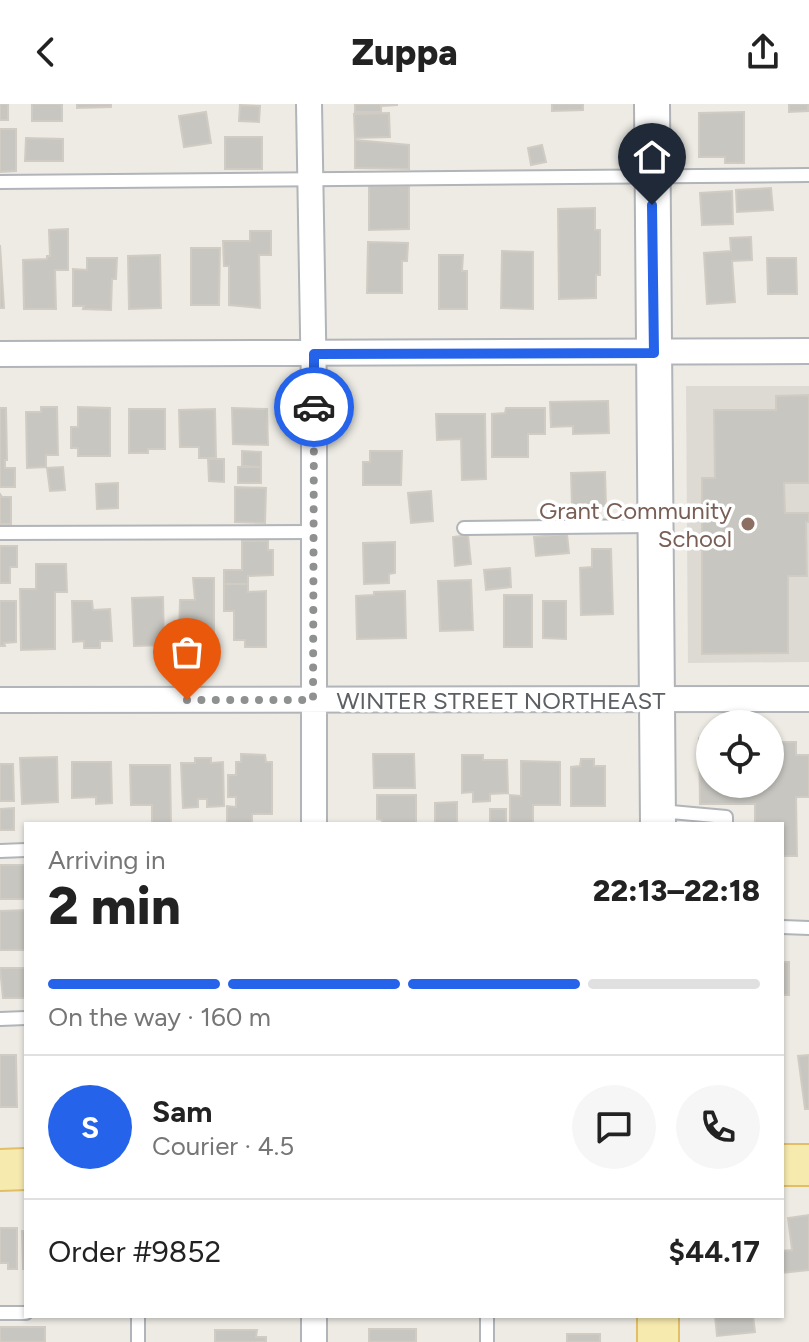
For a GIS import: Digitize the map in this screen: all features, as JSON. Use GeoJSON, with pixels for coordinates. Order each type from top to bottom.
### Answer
{"type":"FeatureCollection","features":[{"type":"Feature","properties":{"kind":"main road"},"geometry":{"type":"LineString","coordinates":[[652,104],[658,818]]}},
{"type":"Feature","properties":{"kind":"main road"},"geometry":{"type":"LineString","coordinates":[[784,1165],[809,1165]]}},
{"type":"Feature","properties":{"kind":"main road"},"geometry":{"type":"LineString","coordinates":[[0,1170],[24,1169]]}},
{"type":"Feature","properties":{"kind":"main road"},"geometry":{"type":"LineString","coordinates":[[658,1318],[658,1342]]}},
{"type":"Feature","properties":{"kind":"street"},"geometry":{"type":"LineString","coordinates":[[309,104],[314,354],[314,822]]}},
{"type":"Feature","properties":{"kind":"street"},"geometry":{"type":"LineString","coordinates":[[0,354],[809,351]]}},
{"type":"Feature","properties":{"kind":"street","name":"WINTER STREET NORTHEAST"},"geometry":{"type":"LineString","coordinates":[[0,700],[809,699]]}},
{"type":"Feature","properties":{"kind":"street"},"geometry":{"type":"LineString","coordinates":[[314,1318],[314,1342]]}},
{"type":"Feature","properties":{"kind":"lane"},"geometry":{"type":"LineString","coordinates":[[0,182],[809,175]]}},
{"type":"Feature","properties":{"kind":"lane"},"geometry":{"type":"LineString","coordinates":[[464,528],[656,526]]}},
{"type":"Feature","properties":{"kind":"lane"},"geometry":{"type":"LineString","coordinates":[[0,533],[314,532]]}},
{"type":"Feature","properties":{"kind":"lane"},"geometry":{"type":"LineString","coordinates":[[658,818],[726,817],[726,822]]}},
{"type":"Feature","properties":{"kind":"lane"},"geometry":{"type":"LineString","coordinates":[[0,851],[24,850]]}},
{"type":"Feature","properties":{"kind":"lane"},"geometry":{"type":"LineString","coordinates":[[784,927],[809,928]]}},
{"type":"Feature","properties":{"kind":"lane"},"geometry":{"type":"LineString","coordinates":[[0,1019],[24,1018]]}},
{"type":"Feature","properties":{"kind":"lane"},"geometry":{"type":"LineString","coordinates":[[0,1313],[24,1313]]}},
{"type":"Feature","properties":{"kind":"lane"},"geometry":{"type":"LineString","coordinates":[[138,1318],[138,1342]]}},
{"type":"Feature","properties":{"kind":"lane"},"geometry":{"type":"LineString","coordinates":[[487,1318],[487,1342]]}},
{"type":"Feature","properties":{"kind":"shaded area","name":"Grant Community School"},"geometry":{"type":"Polygon","coordinates":[[[686,386],[809,386],[809,662],[688,663],[686,386]]]}},
{"type":"Feature","properties":{"kind":"building"},"geometry":{"type":"Polygon","coordinates":[[[0,104],[8,104],[8,120],[0,120],[0,104]]]}},
{"type":"Feature","properties":{"kind":"building"},"geometry":{"type":"Polygon","coordinates":[[[32,104],[62,104],[62,121],[32,121],[32,104]]]}},
{"type":"Feature","properties":{"kind":"building"},"geometry":{"type":"Polygon","coordinates":[[[77,104],[111,104],[111,107],[77,108],[77,104]]]}},
{"type":"Feature","properties":{"kind":"building"},"geometry":{"type":"Polygon","coordinates":[[[355,104],[397,105],[381,106],[381,112],[355,112],[355,104]]]}},
{"type":"Feature","properties":{"kind":"building"},"geometry":{"type":"Polygon","coordinates":[[[552,104],[583,104],[583,110],[552,111],[552,104]]]}},
{"type":"Feature","properties":{"kind":"building"},"geometry":{"type":"Polygon","coordinates":[[[789,104],[808,104],[808,111],[789,112],[789,104]]]}},
{"type":"Feature","properties":{"kind":"building"},"geometry":{"type":"Polygon","coordinates":[[[240,105],[260,106],[259,122],[239,121],[240,105]]]}},
{"type":"Feature","properties":{"kind":"building"},"geometry":{"type":"Polygon","coordinates":[[[206,112],[211,143],[184,147],[179,116],[206,112]]]}},
{"type":"Feature","properties":{"kind":"building"},"geometry":{"type":"Polygon","coordinates":[[[744,112],[744,163],[725,163],[725,157],[699,157],[699,113],[744,112]]]}},
{"type":"Feature","properties":{"kind":"building"},"geometry":{"type":"Polygon","coordinates":[[[389,113],[390,137],[355,138],[354,114],[389,113]]]}},
{"type":"Feature","properties":{"kind":"building"},"geometry":{"type":"Polygon","coordinates":[[[0,129],[16,129],[16,171],[0,172],[0,129]]]}},
{"type":"Feature","properties":{"kind":"building"},"geometry":{"type":"Polygon","coordinates":[[[225,137],[262,137],[262,169],[225,169],[225,137]]]}},
{"type":"Feature","properties":{"kind":"building"},"geometry":{"type":"Polygon","coordinates":[[[26,138],[63,139],[63,161],[25,161],[26,138]]]}},
{"type":"Feature","properties":{"kind":"building"},"geometry":{"type":"Polygon","coordinates":[[[355,140],[409,145],[409,169],[355,168],[355,140]]]}},
{"type":"Feature","properties":{"kind":"building"},"geometry":{"type":"Polygon","coordinates":[[[542,145],[546,162],[531,165],[528,148],[542,145]]]}},
{"type":"Feature","properties":{"kind":"building"},"geometry":{"type":"Polygon","coordinates":[[[369,186],[409,186],[409,229],[369,230],[369,186]]]}},
{"type":"Feature","properties":{"kind":"building"},"geometry":{"type":"Polygon","coordinates":[[[771,188],[773,210],[737,212],[736,190],[771,188]]]}},
{"type":"Feature","properties":{"kind":"building"},"geometry":{"type":"Polygon","coordinates":[[[732,191],[733,224],[702,225],[700,193],[732,191]]]}},
{"type":"Feature","properties":{"kind":"building"},"geometry":{"type":"Polygon","coordinates":[[[595,208],[595,230],[600,230],[600,275],[596,275],[596,298],[559,299],[558,209],[595,208]]]}},
{"type":"Feature","properties":{"kind":"building"},"geometry":{"type":"Polygon","coordinates":[[[68,229],[68,270],[55,270],[56,309],[24,309],[23,260],[47,259],[50,256],[49,230],[68,229]]]}},
{"type":"Feature","properties":{"kind":"building"},"geometry":{"type":"Polygon","coordinates":[[[250,231],[271,231],[271,255],[259,255],[260,308],[229,305],[229,266],[224,266],[223,241],[250,241],[250,231]]]}},
{"type":"Feature","properties":{"kind":"building"},"geometry":{"type":"Polygon","coordinates":[[[751,237],[752,260],[732,261],[735,302],[707,304],[704,253],[731,251],[730,238],[751,237]]]}},
{"type":"Feature","properties":{"kind":"building"},"geometry":{"type":"Polygon","coordinates":[[[368,242],[408,243],[407,261],[402,261],[402,293],[367,293],[368,242]]]}},
{"type":"Feature","properties":{"kind":"building"},"geometry":{"type":"Polygon","coordinates":[[[0,245],[4,308],[0,308],[0,245]]]}},
{"type":"Feature","properties":{"kind":"building"},"geometry":{"type":"Polygon","coordinates":[[[191,248],[220,248],[219,305],[191,305],[191,248]]]}},
{"type":"Feature","properties":{"kind":"building"},"geometry":{"type":"Polygon","coordinates":[[[502,251],[533,252],[533,309],[501,308],[502,251]]]}},
{"type":"Feature","properties":{"kind":"building"},"geometry":{"type":"Polygon","coordinates":[[[160,255],[161,308],[129,309],[128,256],[160,255]]]}},
{"type":"Feature","properties":{"kind":"building"},"geometry":{"type":"Polygon","coordinates":[[[439,255],[463,255],[462,271],[467,271],[467,309],[439,309],[439,255]]]}},
{"type":"Feature","properties":{"kind":"building"},"geometry":{"type":"Polygon","coordinates":[[[87,258],[117,258],[116,279],[112,279],[111,310],[73,306],[73,269],[87,270],[87,258]]]}},
{"type":"Feature","properties":{"kind":"building"},"geometry":{"type":"Polygon","coordinates":[[[767,258],[796,258],[797,294],[768,294],[767,258]]]}},
{"type":"Feature","properties":{"kind":"building","name":"Grant Community School"},"geometry":{"type":"Polygon","coordinates":[[[809,395],[809,483],[784,483],[785,513],[809,513],[809,522],[806,522],[807,576],[788,576],[788,653],[702,654],[702,478],[715,478],[714,410],[776,410],[776,396],[809,395]]]}},
{"type":"Feature","properties":{"kind":"building"},"geometry":{"type":"Polygon","coordinates":[[[608,401],[609,433],[573,434],[573,426],[551,427],[550,402],[608,401]]]}},
{"type":"Feature","properties":{"kind":"building"},"geometry":{"type":"Polygon","coordinates":[[[41,407],[57,407],[58,455],[46,455],[46,467],[27,468],[26,412],[41,412],[41,407]]]}},
{"type":"Feature","properties":{"kind":"building"},"geometry":{"type":"Polygon","coordinates":[[[78,407],[110,408],[110,456],[78,456],[78,448],[71,448],[71,427],[78,427],[78,407]]]}},
{"type":"Feature","properties":{"kind":"building"},"geometry":{"type":"Polygon","coordinates":[[[0,408],[6,408],[5,468],[15,468],[15,487],[0,487],[0,408]]]}},
{"type":"Feature","properties":{"kind":"building"},"geometry":{"type":"Polygon","coordinates":[[[232,408],[267,409],[268,445],[233,444],[232,408]]]}},
{"type":"Feature","properties":{"kind":"building"},"geometry":{"type":"Polygon","coordinates":[[[506,408],[545,408],[545,434],[528,434],[528,457],[492,457],[492,414],[505,413],[506,408]]]}},
{"type":"Feature","properties":{"kind":"building"},"geometry":{"type":"Polygon","coordinates":[[[129,409],[165,409],[165,449],[129,453],[129,409]]]}},
{"type":"Feature","properties":{"kind":"building"},"geometry":{"type":"Polygon","coordinates":[[[215,409],[216,458],[199,458],[199,447],[180,447],[179,410],[215,409]]]}},
{"type":"Feature","properties":{"kind":"building"},"geometry":{"type":"Polygon","coordinates":[[[436,414],[485,414],[486,479],[462,480],[461,439],[437,440],[436,414]]]}},
{"type":"Feature","properties":{"kind":"building"},"geometry":{"type":"Polygon","coordinates":[[[242,451],[261,452],[261,467],[242,466],[242,451]]]}},
{"type":"Feature","properties":{"kind":"building"},"geometry":{"type":"Polygon","coordinates":[[[370,451],[402,451],[401,485],[363,485],[363,462],[370,462],[370,451]]]}},
{"type":"Feature","properties":{"kind":"building"},"geometry":{"type":"Polygon","coordinates":[[[208,459],[224,459],[224,482],[209,481],[208,459]]]}},
{"type":"Feature","properties":{"kind":"building"},"geometry":{"type":"Polygon","coordinates":[[[63,467],[65,490],[50,491],[47,468],[63,467]]]}},
{"type":"Feature","properties":{"kind":"building"},"geometry":{"type":"Polygon","coordinates":[[[238,467],[261,467],[261,483],[238,483],[238,467]]]}},
{"type":"Feature","properties":{"kind":"building"},"geometry":{"type":"Polygon","coordinates":[[[605,472],[606,506],[572,506],[571,473],[605,472]]]}},
{"type":"Feature","properties":{"kind":"building"},"geometry":{"type":"Polygon","coordinates":[[[118,483],[118,508],[97,509],[96,484],[118,483]]]}},
{"type":"Feature","properties":{"kind":"building"},"geometry":{"type":"Polygon","coordinates":[[[235,487],[266,488],[265,523],[235,522],[235,487]]]}},
{"type":"Feature","properties":{"kind":"building"},"geometry":{"type":"Polygon","coordinates":[[[431,491],[433,521],[411,523],[408,493],[431,491]]]}},
{"type":"Feature","properties":{"kind":"building"},"geometry":{"type":"Polygon","coordinates":[[[0,494],[11,497],[11,524],[0,524],[0,494]]]}},
{"type":"Feature","properties":{"kind":"building"},"geometry":{"type":"Polygon","coordinates":[[[567,534],[569,553],[536,556],[534,537],[567,534]]]}},
{"type":"Feature","properties":{"kind":"building"},"geometry":{"type":"Polygon","coordinates":[[[468,535],[471,564],[455,566],[453,537],[468,535]]]}},
{"type":"Feature","properties":{"kind":"building"},"geometry":{"type":"Polygon","coordinates":[[[242,541],[268,541],[268,550],[273,550],[273,575],[248,576],[248,584],[224,584],[224,570],[242,570],[242,541]]]}},
{"type":"Feature","properties":{"kind":"building"},"geometry":{"type":"Polygon","coordinates":[[[395,542],[395,573],[389,574],[389,583],[364,584],[363,543],[395,542]]]}},
{"type":"Feature","properties":{"kind":"building"},"geometry":{"type":"Polygon","coordinates":[[[0,546],[17,546],[17,567],[10,567],[10,583],[0,583],[0,546]]]}},
{"type":"Feature","properties":{"kind":"building"},"geometry":{"type":"Polygon","coordinates":[[[592,549],[611,549],[613,614],[581,615],[580,568],[592,567],[592,549]]]}},
{"type":"Feature","properties":{"kind":"building"},"geometry":{"type":"Polygon","coordinates":[[[36,564],[66,564],[67,592],[55,592],[55,649],[21,650],[20,589],[36,589],[36,564]]]}},
{"type":"Feature","properties":{"kind":"building"},"geometry":{"type":"Polygon","coordinates":[[[510,568],[511,587],[486,590],[484,570],[510,568]]]}},
{"type":"Feature","properties":{"kind":"building"},"geometry":{"type":"Polygon","coordinates":[[[193,578],[214,578],[214,637],[204,637],[204,644],[189,644],[189,637],[179,637],[180,600],[195,600],[193,578]]]}},
{"type":"Feature","properties":{"kind":"building"},"geometry":{"type":"Polygon","coordinates":[[[471,580],[473,630],[440,631],[438,581],[471,580]]]}},
{"type":"Feature","properties":{"kind":"building"},"geometry":{"type":"Polygon","coordinates":[[[224,584],[248,584],[248,592],[266,591],[266,647],[245,647],[245,640],[234,640],[234,611],[224,611],[224,584]]]}},
{"type":"Feature","properties":{"kind":"building"},"geometry":{"type":"Polygon","coordinates":[[[405,591],[406,638],[357,639],[356,596],[405,591]]]}},
{"type":"Feature","properties":{"kind":"building"},"geometry":{"type":"Polygon","coordinates":[[[504,595],[532,595],[532,647],[504,647],[504,595]]]}},
{"type":"Feature","properties":{"kind":"building"},"geometry":{"type":"Polygon","coordinates":[[[163,597],[164,645],[134,646],[132,598],[163,597]]]}},
{"type":"Feature","properties":{"kind":"building"},"geometry":{"type":"Polygon","coordinates":[[[0,601],[16,601],[16,642],[4,643],[5,646],[0,646],[0,601]]]}},
{"type":"Feature","properties":{"kind":"building"},"geometry":{"type":"Polygon","coordinates":[[[72,601],[92,601],[93,610],[110,609],[112,641],[100,641],[100,648],[84,648],[84,641],[73,642],[72,601]]]}},
{"type":"Feature","properties":{"kind":"building"},"geometry":{"type":"Polygon","coordinates":[[[543,601],[566,601],[566,639],[543,638],[543,601]]]}},
{"type":"Feature","properties":{"kind":"building"},"geometry":{"type":"Polygon","coordinates":[[[784,742],[796,742],[796,755],[809,755],[809,797],[796,797],[797,856],[784,856],[784,822],[755,822],[755,804],[700,804],[700,798],[784,798],[784,742]]]}},
{"type":"Feature","properties":{"kind":"building"},"geometry":{"type":"Polygon","coordinates":[[[241,754],[265,755],[266,762],[272,762],[272,814],[252,814],[252,822],[227,822],[227,806],[236,807],[236,797],[228,797],[228,775],[236,775],[236,762],[241,762],[241,754]]]}},
{"type":"Feature","properties":{"kind":"building"},"geometry":{"type":"Polygon","coordinates":[[[373,754],[414,754],[415,788],[374,788],[373,754]]]}},
{"type":"Feature","properties":{"kind":"building"},"geometry":{"type":"Polygon","coordinates":[[[462,755],[483,755],[483,760],[507,760],[508,793],[490,794],[490,801],[473,802],[473,792],[462,793],[462,755]]]}},
{"type":"Feature","properties":{"kind":"building"},"geometry":{"type":"Polygon","coordinates":[[[57,757],[58,802],[22,804],[20,758],[57,757]]]}},
{"type":"Feature","properties":{"kind":"building"},"geometry":{"type":"Polygon","coordinates":[[[195,758],[211,758],[211,763],[223,762],[224,806],[207,807],[207,799],[198,799],[198,807],[183,808],[181,763],[195,763],[195,758]]]}},
{"type":"Feature","properties":{"kind":"building"},"geometry":{"type":"Polygon","coordinates":[[[581,759],[594,759],[594,766],[605,766],[605,806],[571,806],[571,767],[580,766],[581,759]]]}},
{"type":"Feature","properties":{"kind":"building"},"geometry":{"type":"Polygon","coordinates":[[[521,761],[560,762],[560,805],[533,805],[533,822],[510,822],[510,795],[521,796],[521,761]]]}},
{"type":"Feature","properties":{"kind":"building"},"geometry":{"type":"Polygon","coordinates":[[[72,762],[111,762],[112,803],[96,804],[96,797],[72,798],[72,762]]]}},
{"type":"Feature","properties":{"kind":"building"},"geometry":{"type":"Polygon","coordinates":[[[0,764],[13,764],[14,801],[0,801],[0,764]]]}},
{"type":"Feature","properties":{"kind":"building"},"geometry":{"type":"Polygon","coordinates":[[[130,765],[170,765],[171,822],[152,822],[152,805],[131,805],[130,765]]]}},
{"type":"Feature","properties":{"kind":"building"},"geometry":{"type":"Polygon","coordinates":[[[377,795],[416,795],[416,822],[382,822],[377,819],[377,795]]]}},
{"type":"Feature","properties":{"kind":"building"},"geometry":{"type":"Polygon","coordinates":[[[457,802],[457,822],[435,822],[435,803],[457,802]]]}},
{"type":"Feature","properties":{"kind":"building"},"geometry":{"type":"Polygon","coordinates":[[[14,808],[14,830],[0,830],[0,809],[14,808]]]}},
{"type":"Feature","properties":{"kind":"building"},"geometry":{"type":"Polygon","coordinates":[[[490,809],[506,809],[506,822],[490,822],[490,809]]]}},
{"type":"Feature","properties":{"kind":"building"},"geometry":{"type":"Polygon","coordinates":[[[0,865],[24,865],[24,899],[0,899],[0,865]]]}},
{"type":"Feature","properties":{"kind":"building"},"geometry":{"type":"Polygon","coordinates":[[[24,910],[24,950],[0,950],[0,911],[24,910]]]}},
{"type":"Feature","properties":{"kind":"building"},"geometry":{"type":"Polygon","coordinates":[[[784,962],[789,962],[789,995],[784,995],[784,962]]]}},
{"type":"Feature","properties":{"kind":"building"},"geometry":{"type":"Polygon","coordinates":[[[0,968],[24,968],[24,998],[3,998],[0,968]]]}},
{"type":"Feature","properties":{"kind":"building"},"geometry":{"type":"Polygon","coordinates":[[[0,1055],[16,1055],[17,1107],[0,1107],[0,1055]]]}},
{"type":"Feature","properties":{"kind":"building"},"geometry":{"type":"Polygon","coordinates":[[[809,1055],[809,1109],[805,1109],[798,1056],[809,1055]]]}},
{"type":"Feature","properties":{"kind":"building"},"geometry":{"type":"Polygon","coordinates":[[[809,1215],[809,1270],[784,1273],[784,1251],[792,1250],[788,1218],[809,1215]]]}},
{"type":"Feature","properties":{"kind":"building"},"geometry":{"type":"Polygon","coordinates":[[[0,1228],[17,1228],[17,1269],[8,1269],[8,1263],[0,1263],[0,1228]]]}},
{"type":"Feature","properties":{"kind":"building"},"geometry":{"type":"Polygon","coordinates":[[[22,1231],[24,1231],[24,1269],[22,1231]]]}},
{"type":"Feature","properties":{"kind":"building"},"geometry":{"type":"Polygon","coordinates":[[[715,1318],[753,1318],[755,1332],[717,1336],[715,1318]]]}},
{"type":"Feature","properties":{"kind":"building"},"geometry":{"type":"Polygon","coordinates":[[[0,1327],[45,1327],[45,1342],[0,1342],[0,1327]]]}},
{"type":"Feature","properties":{"kind":"building"},"geometry":{"type":"Polygon","coordinates":[[[369,1329],[416,1329],[416,1342],[369,1342],[369,1329]]]}},
{"type":"Feature","properties":{"kind":"building"},"geometry":{"type":"Polygon","coordinates":[[[215,1330],[257,1330],[256,1337],[266,1337],[266,1342],[215,1342],[215,1330]]]}},
{"type":"Feature","properties":{"kind":"building"},"geometry":{"type":"Polygon","coordinates":[[[567,1334],[600,1334],[600,1342],[567,1342],[567,1334]]]}},
{"type":"Feature","properties":{"kind":"way so far"},"geometry":{"type":"LineString","coordinates":[[187,700],[313,700],[314,407]]}},
{"type":"Feature","properties":{"kind":"place","name":"Grant Community School"},"geometry":{"type":"Point","coordinates":[748,524]}},
{"type":"Feature","properties":{"kind":"route"},"geometry":{"type":"LineString","coordinates":[[314,407],[314,354],[654,353],[652,205]]}}]}
